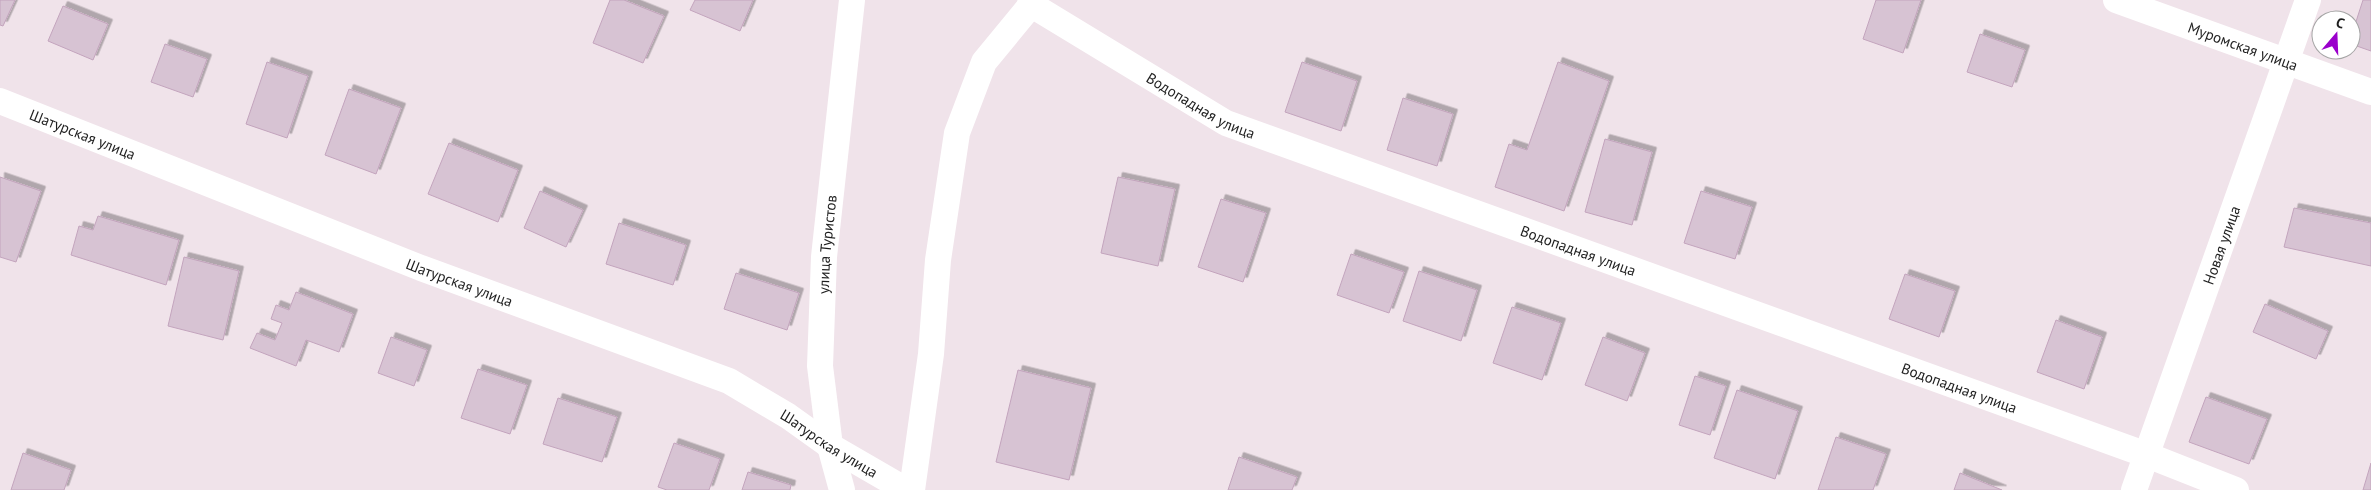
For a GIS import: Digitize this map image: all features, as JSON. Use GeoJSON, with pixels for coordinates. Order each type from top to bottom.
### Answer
{"type":"FeatureCollection","features":[{"type":"Feature","properties":{"kind":"street","name":"Муромская улица"},"geometry":{"type":"LineString","coordinates":[[2116,0],[2371,92]]}},
{"type":"Feature","properties":{"kind":"street","name":"Новая улица"},"geometry":{"type":"LineString","coordinates":[[2134,490],[2308,0]]}},
{"type":"Feature","properties":{"kind":"street","name":"улица Туристов"},"geometry":{"type":"LineString","coordinates":[[842,490],[830,446],[820,366],[824,256],[850,2]]}},
{"type":"Feature","properties":{"kind":"street","name":"Водопадная улица"},"geometry":{"type":"LineString","coordinates":[[1032,2],[1226,123],[2147,455],[2236,490]]}},
{"type":"Feature","properties":{"kind":"street"},"geometry":{"type":"LineString","coordinates":[[912,490],[931,354],[938,260],[957,134],[984,62],[1032,2]]}},
{"type":"Feature","properties":{"kind":"street","name":"Шатурская улица"},"geometry":{"type":"LineString","coordinates":[[0,101],[422,268],[729,381],[788,416],[830,446],[906,490]]}},
{"type":"Feature","properties":{"kind":"building"},"geometry":{"type":"Polygon","coordinates":[[[0,0],[15,0],[3,26],[0,25],[0,0]]]}},
{"type":"Feature","properties":{"kind":"building"},"geometry":{"type":"Polygon","coordinates":[[[610,0],[624,0],[664,16],[643,63],[593,43],[610,0]]]}},
{"type":"Feature","properties":{"kind":"building"},"geometry":{"type":"Polygon","coordinates":[[[695,0],[753,0],[740,31],[690,10],[695,0]]]}},
{"type":"Feature","properties":{"kind":"building"},"geometry":{"type":"Polygon","coordinates":[[[1876,0],[1921,0],[1903,53],[1863,39],[1876,0]]]}},
{"type":"Feature","properties":{"kind":"building"},"geometry":{"type":"Polygon","coordinates":[[[2363,0],[2371,0],[2371,51],[2361,48],[2360,10],[2363,0]]]}},
{"type":"Feature","properties":{"kind":"building"},"geometry":{"type":"Polygon","coordinates":[[[63,6],[108,24],[93,60],[48,41],[63,6]]]}},
{"type":"Feature","properties":{"kind":"building"},"geometry":{"type":"Polygon","coordinates":[[[1980,34],[2025,50],[2012,87],[1967,72],[1980,34]]]}},
{"type":"Feature","properties":{"kind":"building"},"geometry":{"type":"Polygon","coordinates":[[[165,44],[207,59],[193,97],[151,82],[165,44]]]}},
{"type":"Feature","properties":{"kind":"building"},"geometry":{"type":"Polygon","coordinates":[[[267,62],[308,76],[287,138],[246,124],[267,62]]]}},
{"type":"Feature","properties":{"kind":"building"},"geometry":{"type":"Polygon","coordinates":[[[1302,62],[1357,81],[1341,131],[1285,112],[1302,62]]]}},
{"type":"Feature","properties":{"kind":"building"},"geometry":{"type":"Polygon","coordinates":[[[1558,62],[1609,81],[1564,211],[1495,187],[1509,144],[1527,150],[1558,62]]]}},
{"type":"Feature","properties":{"kind":"building"},"geometry":{"type":"Polygon","coordinates":[[[349,89],[401,108],[376,174],[325,155],[349,89]]]}},
{"type":"Feature","properties":{"kind":"building"},"geometry":{"type":"Polygon","coordinates":[[[1403,98],[1453,114],[1437,166],[1387,150],[1403,98]]]}},
{"type":"Feature","properties":{"kind":"building"},"geometry":{"type":"Polygon","coordinates":[[[1605,139],[1652,152],[1632,225],[1585,212],[1605,139]]]}},
{"type":"Feature","properties":{"kind":"building"},"geometry":{"type":"Polygon","coordinates":[[[449,143],[518,170],[498,222],[428,194],[449,143]]]}},
{"type":"Feature","properties":{"kind":"building"},"geometry":{"type":"Polygon","coordinates":[[[0,177],[41,191],[16,262],[0,257],[0,177]]]}},
{"type":"Feature","properties":{"kind":"building"},"geometry":{"type":"Polygon","coordinates":[[[1118,177],[1175,189],[1158,266],[1101,253],[1118,177]]]}},
{"type":"Feature","properties":{"kind":"building"},"geometry":{"type":"Polygon","coordinates":[[[540,191],[583,210],[566,247],[524,228],[540,191]]]}},
{"type":"Feature","properties":{"kind":"building"},"geometry":{"type":"Polygon","coordinates":[[[1701,191],[1752,207],[1735,259],[1684,243],[1701,191]]]}},
{"type":"Feature","properties":{"kind":"building"},"geometry":{"type":"Polygon","coordinates":[[[1221,199],[1266,213],[1243,282],[1198,267],[1221,199]]]}},
{"type":"Feature","properties":{"kind":"building"},"geometry":{"type":"Polygon","coordinates":[[[2294,208],[2371,223],[2371,266],[2284,247],[2294,208]]]}},
{"type":"Feature","properties":{"kind":"building"},"geometry":{"type":"Polygon","coordinates":[[[98,216],[179,240],[166,285],[71,255],[79,226],[93,230],[98,216]]]}},
{"type":"Feature","properties":{"kind":"building"},"geometry":{"type":"Polygon","coordinates":[[[619,223],[686,245],[673,285],[606,264],[619,223]]]}},
{"type":"Feature","properties":{"kind":"building"},"geometry":{"type":"Polygon","coordinates":[[[1351,254],[1404,272],[1389,313],[1337,295],[1351,254]]]}},
{"type":"Feature","properties":{"kind":"building"},"geometry":{"type":"Polygon","coordinates":[[[184,257],[239,271],[223,340],[168,326],[184,257]]]}},
{"type":"Feature","properties":{"kind":"building"},"geometry":{"type":"Polygon","coordinates":[[[1419,271],[1477,290],[1461,341],[1403,321],[1419,271]]]}},
{"type":"Feature","properties":{"kind":"building"},"geometry":{"type":"Polygon","coordinates":[[[736,273],[799,293],[787,330],[724,309],[736,273]]]}},
{"type":"Feature","properties":{"kind":"building"},"geometry":{"type":"Polygon","coordinates":[[[1905,274],[1955,291],[1939,337],[1889,319],[1905,274]]]}},
{"type":"Feature","properties":{"kind":"building"},"geometry":{"type":"Polygon","coordinates":[[[296,292],[353,314],[339,352],[306,340],[296,366],[250,348],[257,333],[275,340],[282,323],[271,319],[276,305],[289,310],[296,292]]]}},
{"type":"Feature","properties":{"kind":"building"},"geometry":{"type":"Polygon","coordinates":[[[2265,304],[2328,331],[2316,359],[2253,332],[2265,304]]]}},
{"type":"Feature","properties":{"kind":"building"},"geometry":{"type":"Polygon","coordinates":[[[1512,307],[1561,323],[1542,380],[1493,363],[1512,307]]]}},
{"type":"Feature","properties":{"kind":"building"},"geometry":{"type":"Polygon","coordinates":[[[2056,320],[2102,337],[2084,389],[2037,372],[2056,320]]]}},
{"type":"Feature","properties":{"kind":"building"},"geometry":{"type":"Polygon","coordinates":[[[391,337],[427,350],[414,386],[378,373],[391,337]]]}},
{"type":"Feature","properties":{"kind":"building"},"geometry":{"type":"Polygon","coordinates":[[[1603,337],[1645,353],[1627,401],[1585,385],[1603,337]]]}},
{"type":"Feature","properties":{"kind":"building"},"geometry":{"type":"Polygon","coordinates":[[[478,369],[527,385],[510,434],[461,418],[478,369]]]}},
{"type":"Feature","properties":{"kind":"building"},"geometry":{"type":"Polygon","coordinates":[[[1018,370],[1091,388],[1069,480],[996,462],[1018,370]]]}},
{"type":"Feature","properties":{"kind":"building"},"geometry":{"type":"Polygon","coordinates":[[[1695,376],[1726,386],[1710,435],[1679,425],[1695,376]]]}},
{"type":"Feature","properties":{"kind":"building"},"geometry":{"type":"Polygon","coordinates":[[[1737,390],[1798,411],[1775,479],[1714,458],[1737,390]]]}},
{"type":"Feature","properties":{"kind":"building"},"geometry":{"type":"Polygon","coordinates":[[[2206,397],[2267,419],[2249,464],[2189,442],[2206,397]]]}},
{"type":"Feature","properties":{"kind":"building"},"geometry":{"type":"Polygon","coordinates":[[[558,398],[617,417],[602,462],[543,444],[558,398]]]}},
{"type":"Feature","properties":{"kind":"building"},"geometry":{"type":"Polygon","coordinates":[[[1836,437],[1886,454],[1873,490],[1818,490],[1836,437]]]}},
{"type":"Feature","properties":{"kind":"building"},"geometry":{"type":"Polygon","coordinates":[[[674,443],[720,459],[709,490],[667,490],[658,487],[674,443]]]}},
{"type":"Feature","properties":{"kind":"building"},"geometry":{"type":"Polygon","coordinates":[[[23,453],[71,470],[64,490],[11,490],[23,453]]]}},
{"type":"Feature","properties":{"kind":"building"},"geometry":{"type":"Polygon","coordinates":[[[1239,457],[1297,477],[1292,490],[1228,490],[1239,457]]]}},
{"type":"Feature","properties":{"kind":"building"},"geometry":{"type":"Polygon","coordinates":[[[2371,463],[2371,490],[2363,490],[2371,463]]]}},
{"type":"Feature","properties":{"kind":"building"},"geometry":{"type":"Polygon","coordinates":[[[748,472],[791,485],[790,490],[742,490],[748,472]]]}},
{"type":"Feature","properties":{"kind":"building"},"geometry":{"type":"Polygon","coordinates":[[[1960,473],[2002,490],[1954,490],[1960,473]]]}}]}
